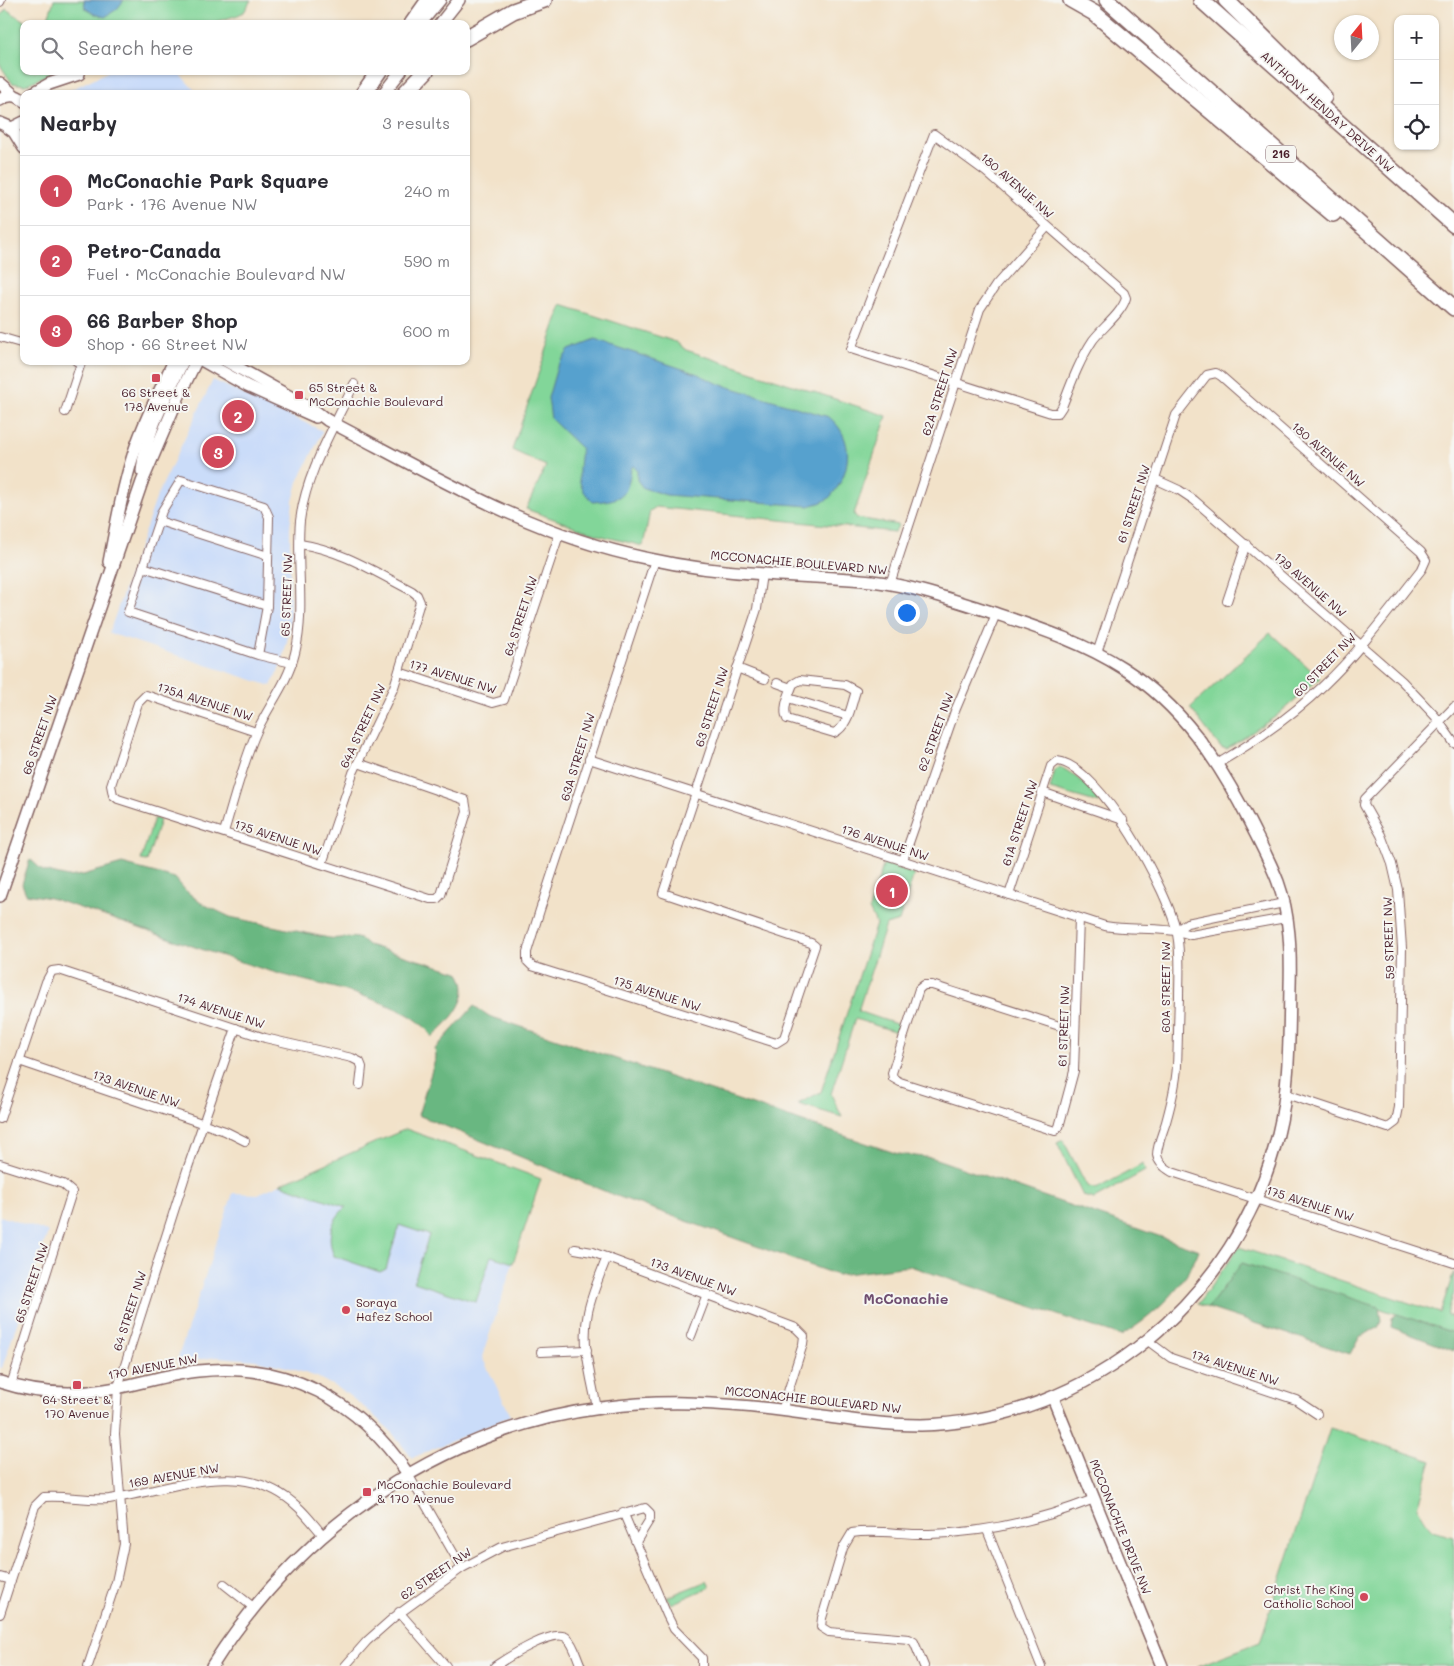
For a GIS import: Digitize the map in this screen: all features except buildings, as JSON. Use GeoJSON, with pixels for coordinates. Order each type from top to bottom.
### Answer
{"type":"FeatureCollection","features":[{"type":"Feature","properties":{"kind":"highway"},"geometry":{"type":"LineString","coordinates":[[415,20],[428,0]]}},
{"type":"Feature","properties":{"kind":"highway"},"geometry":{"type":"LineString","coordinates":[[470,36],[513,11],[544,0]]}},
{"type":"Feature","properties":{"kind":"highway"},"geometry":{"type":"LineString","coordinates":[[1071,0],[1094,13],[1370,245],[1409,268]]}},
{"type":"Feature","properties":{"kind":"highway","name":"216"},"geometry":{"type":"LineString","coordinates":[[1107,0],[1454,308]]}},
{"type":"Feature","properties":{"kind":"highway","name":"ANTHONY HENDAY DRIVE NW"},"geometry":{"type":"LineString","coordinates":[[1201,0],[1454,224]]}},
{"type":"Feature","properties":{"kind":"highway"},"geometry":{"type":"LineString","coordinates":[[1226,0],[1362,134],[1389,168]]}},
{"type":"Feature","properties":{"kind":"highway"},"geometry":{"type":"LineString","coordinates":[[367,90],[378,75]]}},
{"type":"Feature","properties":{"kind":"highway"},"geometry":{"type":"LineString","coordinates":[[408,90],[422,75]]}},
{"type":"Feature","properties":{"kind":"street"},"geometry":{"type":"LineString","coordinates":[[423,20],[440,0]]}},
{"type":"Feature","properties":{"kind":"street"},"geometry":{"type":"LineString","coordinates":[[443,20],[459,0]]}},
{"type":"Feature","properties":{"kind":"street"},"geometry":{"type":"LineString","coordinates":[[38,90],[49,84],[76,75]]}},
{"type":"Feature","properties":{"kind":"street"},"geometry":{"type":"LineString","coordinates":[[386,90],[398,75]]}},
{"type":"Feature","properties":{"kind":"street"},"geometry":{"type":"LineString","coordinates":[[53,90],[67,78]]}},
{"type":"Feature","properties":{"kind":"street"},"geometry":{"type":"LineString","coordinates":[[0,83],[19,97]]}},
{"type":"Feature","properties":{"kind":"street"},"geometry":{"type":"LineString","coordinates":[[0,100],[5,96],[19,97]]}},
{"type":"Feature","properties":{"kind":"street"},"geometry":{"type":"LineString","coordinates":[[3,125],[16,127],[20,124]]}},
{"type":"Feature","properties":{"kind":"street"},"geometry":{"type":"LineString","coordinates":[[3,125],[14,132],[20,142]]}},
{"type":"Feature","properties":{"kind":"street","name":"180 AVENUE NW"},"geometry":{"type":"LineString","coordinates":[[934,134],[986,172],[1047,226],[1124,293],[1126,298],[1122,307],[1105,325],[1086,352],[1058,413],[1051,413],[851,349],[934,134]]}},
{"type":"Feature","properties":{"kind":"street","name":"62A STREET NW"},"geometry":{"type":"LineString","coordinates":[[890,584],[985,300],[1047,226]]}},
{"type":"Feature","properties":{"kind":"street"},"geometry":{"type":"LineString","coordinates":[[0,337],[20,343]]}},
{"type":"Feature","properties":{"kind":"street"},"geometry":{"type":"LineString","coordinates":[[65,412],[78,365]]}},
{"type":"Feature","properties":{"kind":"street","name":"66 STREET NW"},"geometry":{"type":"LineString","coordinates":[[106,584],[117,517],[134,451],[172,365]]}},
{"type":"Feature","properties":{"kind":"street"},"geometry":{"type":"LineString","coordinates":[[141,486],[146,443],[181,365]]}},
{"type":"Feature","properties":{"kind":"street","name":"66 STREET NW"},"geometry":{"type":"LineString","coordinates":[[0,896],[141,486],[161,435],[194,365]]}},
{"type":"Feature","properties":{"kind":"street","name":"MCCONACHIE BOULEVARD NW"},"geometry":{"type":"LineString","coordinates":[[210,365],[309,416],[331,422]]}},
{"type":"Feature","properties":{"kind":"street","name":"MCCONACHIE BOULEVARD NW"},"geometry":{"type":"LineString","coordinates":[[212,1666],[254,1607],[289,1567],[323,1536],[370,1498],[408,1474],[447,1454],[499,1432],[547,1418],[597,1408],[688,1402],[782,1411],[874,1423],[944,1424],[1001,1413],[1054,1398],[1105,1370],[1148,1340],[1189,1303],[1209,1279],[1234,1242],[1257,1198],[1278,1137],[1286,1094],[1291,953],[1284,904],[1278,882],[1264,851],[1217,764],[1197,733],[1166,700],[1125,669],[1097,653],[1051,632],[914,588],[848,579],[709,569],[655,560],[559,535],[492,507],[331,422],[314,410],[233,365]]}},
{"type":"Feature","properties":{"kind":"street","name":"180 AVENUE NW"},"geometry":{"type":"LineString","coordinates":[[1211,373],[1221,376],[1422,552],[1426,560]]}},
{"type":"Feature","properties":{"kind":"street","name":"61 STREET NW"},"geometry":{"type":"LineString","coordinates":[[1097,653],[1176,415],[1190,395],[1211,373]]}},
{"type":"Feature","properties":{"kind":"street","name":"65 STREET NW"},"geometry":{"type":"LineString","coordinates":[[224,832],[256,732],[292,662],[298,634],[300,544],[304,498],[331,422],[354,384]]}},
{"type":"Feature","properties":{"kind":"street","name":"179 AVENUE NW"},"geometry":{"type":"LineString","coordinates":[[1154,479],[1179,490],[1246,544],[1362,645],[1402,681],[1440,722],[1454,743]]}},
{"type":"Feature","properties":{"kind":"street"},"geometry":{"type":"LineString","coordinates":[[258,655],[267,606],[269,517],[264,506],[181,480],[162,511],[128,612],[258,655],[292,662]]}},
{"type":"Feature","properties":{"kind":"street"},"geometry":{"type":"LineString","coordinates":[[159,521],[268,556]]}},
{"type":"Feature","properties":{"kind":"street","name":"64 STREET NW"},"geometry":{"type":"LineString","coordinates":[[501,702],[506,696],[559,535]]}},
{"type":"Feature","properties":{"kind":"street","name":"64A STREET NW"},"geometry":{"type":"LineString","coordinates":[[300,544],[327,550],[349,558],[412,591],[419,598],[420,606],[399,672],[386,705],[358,763],[322,864]]}},
{"type":"Feature","properties":{"kind":"street"},"geometry":{"type":"LineString","coordinates":[[1227,601],[1246,544]]}},
{"type":"Feature","properties":{"kind":"street","name":"63A STREET NW"},"geometry":{"type":"LineString","coordinates":[[527,961],[526,952],[655,560]]}},
{"type":"Feature","properties":{"kind":"street","name":"60 STREET NW"},"geometry":{"type":"LineString","coordinates":[[1217,764],[1245,747],[1302,705],[1362,645],[1422,568],[1426,560]]}},
{"type":"Feature","properties":{"kind":"street"},"geometry":{"type":"LineString","coordinates":[[143,567],[267,606]]}},
{"type":"Feature","properties":{"kind":"street","name":"63 STREET NW"},"geometry":{"type":"LineString","coordinates":[[762,574],[757,609],[663,893],[811,943],[814,946],[781,1041]]}},
{"type":"Feature","properties":{"kind":"street","name":"62 STREET NW"},"geometry":{"type":"LineString","coordinates":[[903,860],[955,710],[996,614]]}},
{"type":"Feature","properties":{"kind":"street"},"geometry":{"type":"LineString","coordinates":[[737,668],[765,679]]}},
{"type":"Feature","properties":{"kind":"street","name":"177 AVENUE NW"},"geometry":{"type":"LineString","coordinates":[[399,672],[493,703],[501,702]]}},
{"type":"Feature","properties":{"kind":"street"},"geometry":{"type":"LineString","coordinates":[[800,680],[851,688],[856,691],[845,724],[834,733],[787,719],[785,710],[791,688],[793,684],[800,680]]}},
{"type":"Feature","properties":{"kind":"street"},"geometry":{"type":"LineString","coordinates":[[778,683],[791,688]]}},
{"type":"Feature","properties":{"kind":"street","name":"175A AVENUE NW"},"geometry":{"type":"LineString","coordinates":[[113,795],[111,785],[138,703],[146,695],[256,732]]}},
{"type":"Feature","properties":{"kind":"street"},"geometry":{"type":"LineString","coordinates":[[788,698],[848,716]]}},
{"type":"Feature","properties":{"kind":"street","name":"59 STREET NW"},"geometry":{"type":"LineString","coordinates":[[1286,1094],[1388,1128],[1396,1122],[1399,1097],[1401,914],[1392,864],[1381,835],[1364,804],[1365,799],[1454,707]]}},
{"type":"Feature","properties":{"kind":"street","name":"176 AVENUE NW"},"geometry":{"type":"LineString","coordinates":[[589,759],[1079,918],[1123,930],[1177,930],[1191,935],[1286,918]]}},
{"type":"Feature","properties":{"kind":"street","name":"61A STREET NW"},"geometry":{"type":"LineString","coordinates":[[1009,895],[1050,766],[1057,761]]}},
{"type":"Feature","properties":{"kind":"street","name":"60A STREET NW"},"geometry":{"type":"LineString","coordinates":[[1057,761],[1064,762],[1087,780],[1123,820],[1165,900],[1177,930],[1180,957],[1177,1067],[1171,1104],[1157,1156],[1161,1164]]}},
{"type":"Feature","properties":{"kind":"street","name":"175 AVENUE NW"},"geometry":{"type":"LineString","coordinates":[[113,795],[118,799],[430,899],[437,899],[441,895],[467,812],[465,800],[358,763]]}},
{"type":"Feature","properties":{"kind":"street"},"geometry":{"type":"LineString","coordinates":[[1042,792],[1123,820]]}},
{"type":"Feature","properties":{"kind":"street","name":"176 AVENUE NW"},"geometry":{"type":"LineString","coordinates":[[1177,930],[1187,923],[1284,904]]}},
{"type":"Feature","properties":{"kind":"street","name":"61 STREET NW"},"geometry":{"type":"LineString","coordinates":[[1075,1031],[932,985],[924,985],[919,989],[892,1073],[894,1078],[900,1082],[1055,1131],[1059,1127],[1071,1086],[1075,1031],[1079,918]]}},
{"type":"Feature","properties":{"kind":"street","name":"175 AVENUE NW"},"geometry":{"type":"LineString","coordinates":[[527,961],[532,966],[770,1042],[781,1041]]}},
{"type":"Feature","properties":{"kind":"street","name":"174 AVENUE NW"},"geometry":{"type":"LineString","coordinates":[[19,1061],[46,982],[52,971],[67,971],[292,1046],[352,1058],[360,1062],[362,1067],[360,1085]]}},
{"type":"Feature","properties":{"kind":"street","name":"64 STREET NW"},"geometry":{"type":"LineString","coordinates":[[88,1666],[123,1556],[124,1533],[116,1434],[118,1387],[187,1170],[205,1124],[236,1028]]}},
{"type":"Feature","properties":{"kind":"street"},"geometry":{"type":"LineString","coordinates":[[0,1119],[19,1061]]}},
{"type":"Feature","properties":{"kind":"street","name":"173 AVENUE NW"},"geometry":{"type":"LineString","coordinates":[[19,1061],[205,1124],[245,1140]]}},
{"type":"Feature","properties":{"kind":"street","name":"65 STREET NW"},"geometry":{"type":"LineString","coordinates":[[0,1164],[70,1188],[72,1197],[6,1384]]}},
{"type":"Feature","properties":{"kind":"street","name":"175 AVENUE NW"},"geometry":{"type":"LineString","coordinates":[[1161,1164],[1172,1172],[1454,1263]]}},
{"type":"Feature","properties":{"kind":"street","name":"173 AVENUE NW"},"geometry":{"type":"LineString","coordinates":[[576,1249],[607,1257],[792,1326],[801,1332],[804,1336],[803,1344],[782,1411]]}},
{"type":"Feature","properties":{"kind":"street"},"geometry":{"type":"LineString","coordinates":[[597,1408],[587,1350],[587,1314],[607,1257]]}},
{"type":"Feature","properties":{"kind":"street"},"geometry":{"type":"LineString","coordinates":[[691,1336],[707,1294]]}},
{"type":"Feature","properties":{"kind":"street","name":"174 AVENUE NW"},"geometry":{"type":"LineString","coordinates":[[1148,1340],[1172,1358],[1296,1400],[1316,1414]]}},
{"type":"Feature","properties":{"kind":"street"},"geometry":{"type":"LineString","coordinates":[[541,1352],[587,1350]]}},
{"type":"Feature","properties":{"kind":"street","name":"170 AVENUE NW"},"geometry":{"type":"LineString","coordinates":[[6,1384],[62,1393],[118,1387],[197,1371],[211,1370],[264,1374],[296,1382],[331,1397],[365,1422],[386,1443],[408,1474],[462,1568]]}},
{"type":"Feature","properties":{"kind":"street","name":"MCCONACHIE DRIVE NW"},"geometry":{"type":"LineString","coordinates":[[1054,1398],[1162,1666]]}},
{"type":"Feature","properties":{"kind":"street","name":"169 AVENUE NW"},"geometry":{"type":"LineString","coordinates":[[11,1580],[35,1506],[40,1498],[48,1496],[89,1500],[121,1497],[213,1478],[244,1479],[276,1491],[288,1499],[306,1515],[323,1536]]}},
{"type":"Feature","properties":{"kind":"street"},"geometry":{"type":"LineString","coordinates":[[924,1666],[914,1642],[909,1639],[829,1632],[821,1627],[822,1618],[847,1539],[852,1533],[915,1535],[987,1530],[1040,1517],[1094,1499]]}},
{"type":"Feature","properties":{"kind":"street","name":"62 STREET NW"},"geometry":{"type":"LineString","coordinates":[[345,1666],[367,1641],[399,1612],[462,1568],[502,1547],[623,1512],[645,1508],[650,1513],[650,1519],[636,1542]]}},
{"type":"Feature","properties":{"kind":"street"},"geometry":{"type":"LineString","coordinates":[[623,1512],[674,1629],[702,1662]]}},
{"type":"Feature","properties":{"kind":"street"},"geometry":{"type":"LineString","coordinates":[[987,1530],[1042,1666]]}},
{"type":"Feature","properties":{"kind":"street"},"geometry":{"type":"LineString","coordinates":[[0,1577],[11,1580],[0,1614]]}},
{"type":"Feature","properties":{"kind":"street"},"geometry":{"type":"LineString","coordinates":[[224,1584],[254,1607]]}},
{"type":"Feature","properties":{"kind":"street"},"geometry":{"type":"LineString","coordinates":[[399,1612],[446,1666]]}},
{"type":"Feature","properties":{"kind":"street"},"geometry":{"type":"LineString","coordinates":[[495,1666],[551,1636],[564,1636],[569,1639],[581,1666]]}},
{"type":"Feature","properties":{"kind":"shaded area"},"geometry":{"type":"Polygon","coordinates":[[[101,75],[181,75],[194,90],[70,90],[101,75]]]}},
{"type":"Feature","properties":{"kind":"shaded area"},"geometry":{"type":"Polygon","coordinates":[[[213,380],[323,431],[298,482],[293,501],[290,528],[290,628],[282,663],[271,686],[109,633],[157,496],[213,380]]]}},
{"type":"Feature","properties":{"kind":"shaded area","name":"Soraya Hafez School"},"geometry":{"type":"Polygon","coordinates":[[[280,1184],[513,1263],[482,1357],[511,1416],[412,1458],[390,1430],[365,1408],[343,1391],[317,1377],[255,1360],[217,1357],[176,1363],[233,1193],[258,1194],[280,1184]]]}},
{"type":"Feature","properties":{"kind":"shaded area"},"geometry":{"type":"Polygon","coordinates":[[[0,1216],[48,1232],[2,1368],[0,1368],[0,1216]]]}},
{"type":"Feature","properties":{"kind":"green space"},"geometry":{"type":"Polygon","coordinates":[[[54,0],[251,0],[244,12],[222,20],[47,20],[54,0]]]}},
{"type":"Feature","properties":{"kind":"green space"},"geometry":{"type":"Polygon","coordinates":[[[6,9],[23,20],[20,20],[20,75],[47,75],[25,85],[12,83],[0,65],[0,17],[6,9]]]}},
{"type":"Feature","properties":{"kind":"green space"},"geometry":{"type":"Polygon","coordinates":[[[562,305],[676,342],[686,350],[887,416],[854,514],[857,518],[899,525],[894,532],[656,507],[650,511],[643,546],[598,535],[526,509],[546,466],[512,450],[562,305]]]}},
{"type":"Feature","properties":{"kind":"green space"},"geometry":{"type":"Polygon","coordinates":[[[1270,633],[1320,678],[1275,717],[1227,749],[1221,748],[1190,708],[1270,633]]]}},
{"type":"Feature","properties":{"kind":"green space"},"geometry":{"type":"Polygon","coordinates":[[[1060,767],[1089,788],[1099,803],[1050,789],[1055,770],[1060,767]]]}},
{"type":"Feature","properties":{"kind":"green space"},"geometry":{"type":"Polygon","coordinates":[[[154,818],[160,820],[147,861],[141,860],[154,818]]]}},
{"type":"Feature","properties":{"kind":"green space"},"geometry":{"type":"Polygon","coordinates":[[[30,859],[43,871],[68,877],[83,875],[122,864],[175,878],[185,890],[201,903],[230,917],[329,938],[350,937],[359,939],[368,945],[458,972],[463,981],[462,999],[446,1024],[432,1037],[423,1025],[410,1016],[368,998],[236,961],[50,898],[26,894],[22,884],[30,859]]]}},
{"type":"Feature","properties":{"kind":"green space"},"geometry":{"type":"Polygon","coordinates":[[[884,863],[914,874],[899,921],[886,925],[858,1011],[899,1025],[897,1032],[855,1019],[831,1094],[842,1117],[798,1104],[821,1092],[876,924],[869,909],[884,863]]]}},
{"type":"Feature","properties":{"kind":"green space"},"geometry":{"type":"Polygon","coordinates":[[[474,1006],[489,1016],[898,1154],[933,1158],[1199,1250],[1185,1277],[1168,1299],[1146,1319],[1121,1336],[910,1266],[837,1275],[614,1195],[418,1115],[436,1057],[435,1049],[474,1006]]]}},
{"type":"Feature","properties":{"kind":"green space"},"geometry":{"type":"Polygon","coordinates":[[[406,1129],[541,1179],[513,1263],[491,1256],[476,1302],[414,1282],[429,1235],[399,1225],[386,1269],[380,1272],[334,1256],[330,1242],[331,1229],[337,1217],[346,1207],[280,1184],[406,1129]]]}},
{"type":"Feature","properties":{"kind":"green space"},"geometry":{"type":"Polygon","coordinates":[[[1063,1140],[1087,1186],[1096,1189],[1143,1164],[1145,1171],[1094,1199],[1083,1196],[1057,1143],[1063,1140]]]}},
{"type":"Feature","properties":{"kind":"green space"},"geometry":{"type":"Polygon","coordinates":[[[1239,1247],[1440,1313],[1454,1272],[1454,1293],[1447,1315],[1454,1317],[1454,1333],[1242,1263],[1208,1308],[1198,1304],[1239,1247]]]}},
{"type":"Feature","properties":{"kind":"green space"},"geometry":{"type":"Polygon","coordinates":[[[1242,1263],[1379,1307],[1381,1321],[1378,1328],[1359,1337],[1350,1354],[1208,1308],[1242,1263]]]}},
{"type":"Feature","properties":{"kind":"green space"},"geometry":{"type":"Polygon","coordinates":[[[1397,1314],[1454,1333],[1454,1351],[1391,1327],[1392,1318],[1397,1314]]]}},
{"type":"Feature","properties":{"kind":"green space","name":"Christ The King Catholic School"},"geometry":{"type":"Polygon","coordinates":[[[1330,1428],[1432,1461],[1417,1507],[1432,1531],[1454,1537],[1454,1666],[1197,1666],[1260,1642],[1330,1428]]]}},
{"type":"Feature","properties":{"kind":"green space"},"geometry":{"type":"Polygon","coordinates":[[[707,1581],[710,1587],[671,1604],[667,1597],[707,1581]]]}},
{"type":"Feature","properties":{"kind":"water"},"geometry":{"type":"Polygon","coordinates":[[[84,0],[124,0],[117,9],[105,17],[94,14],[85,8],[84,0]]]}},
{"type":"Feature","properties":{"kind":"water"},"geometry":{"type":"Polygon","coordinates":[[[595,340],[698,374],[719,384],[829,417],[837,425],[847,445],[846,467],[837,488],[828,499],[809,506],[666,495],[643,488],[637,480],[637,471],[634,466],[631,468],[628,485],[621,495],[610,500],[593,502],[580,483],[581,448],[551,419],[548,398],[557,367],[569,350],[595,340]]]}},
{"type":"Feature","properties":{"kind":"place","name":"66 Street & 178 Avenue"},"geometry":{"type":"Point","coordinates":[156,378]}},
{"type":"Feature","properties":{"kind":"place","name":"65 Street & McConachie Boulevard"},"geometry":{"type":"Point","coordinates":[299,395]}},
{"type":"Feature","properties":{"kind":"place","name":"Petro-Canada"},"geometry":{"type":"Point","coordinates":[238,416]}},
{"type":"Feature","properties":{"kind":"place","name":"66 Barber Shop"},"geometry":{"type":"Point","coordinates":[218,452]}},
{"type":"Feature","properties":{"kind":"place","name":"McConachie Park Square"},"geometry":{"type":"Point","coordinates":[892,891]}},
{"type":"Feature","properties":{"kind":"place","name":"Soraya Hafez School"},"geometry":{"type":"Point","coordinates":[346,1310]}},
{"type":"Feature","properties":{"kind":"place","name":"64 Street & 170 Avenue"},"geometry":{"type":"Point","coordinates":[77,1385]}},
{"type":"Feature","properties":{"kind":"place","name":"McConachie Boulevard & 170 Avenue"},"geometry":{"type":"Point","coordinates":[367,1492]}},
{"type":"Feature","properties":{"kind":"place","name":"Christ The King Catholic School"},"geometry":{"type":"Point","coordinates":[1364,1597]}},
{"type":"Feature","properties":{"kind":"district","name":"McConachie"},"geometry":{"type":"Point","coordinates":[906,1299]}}]}
